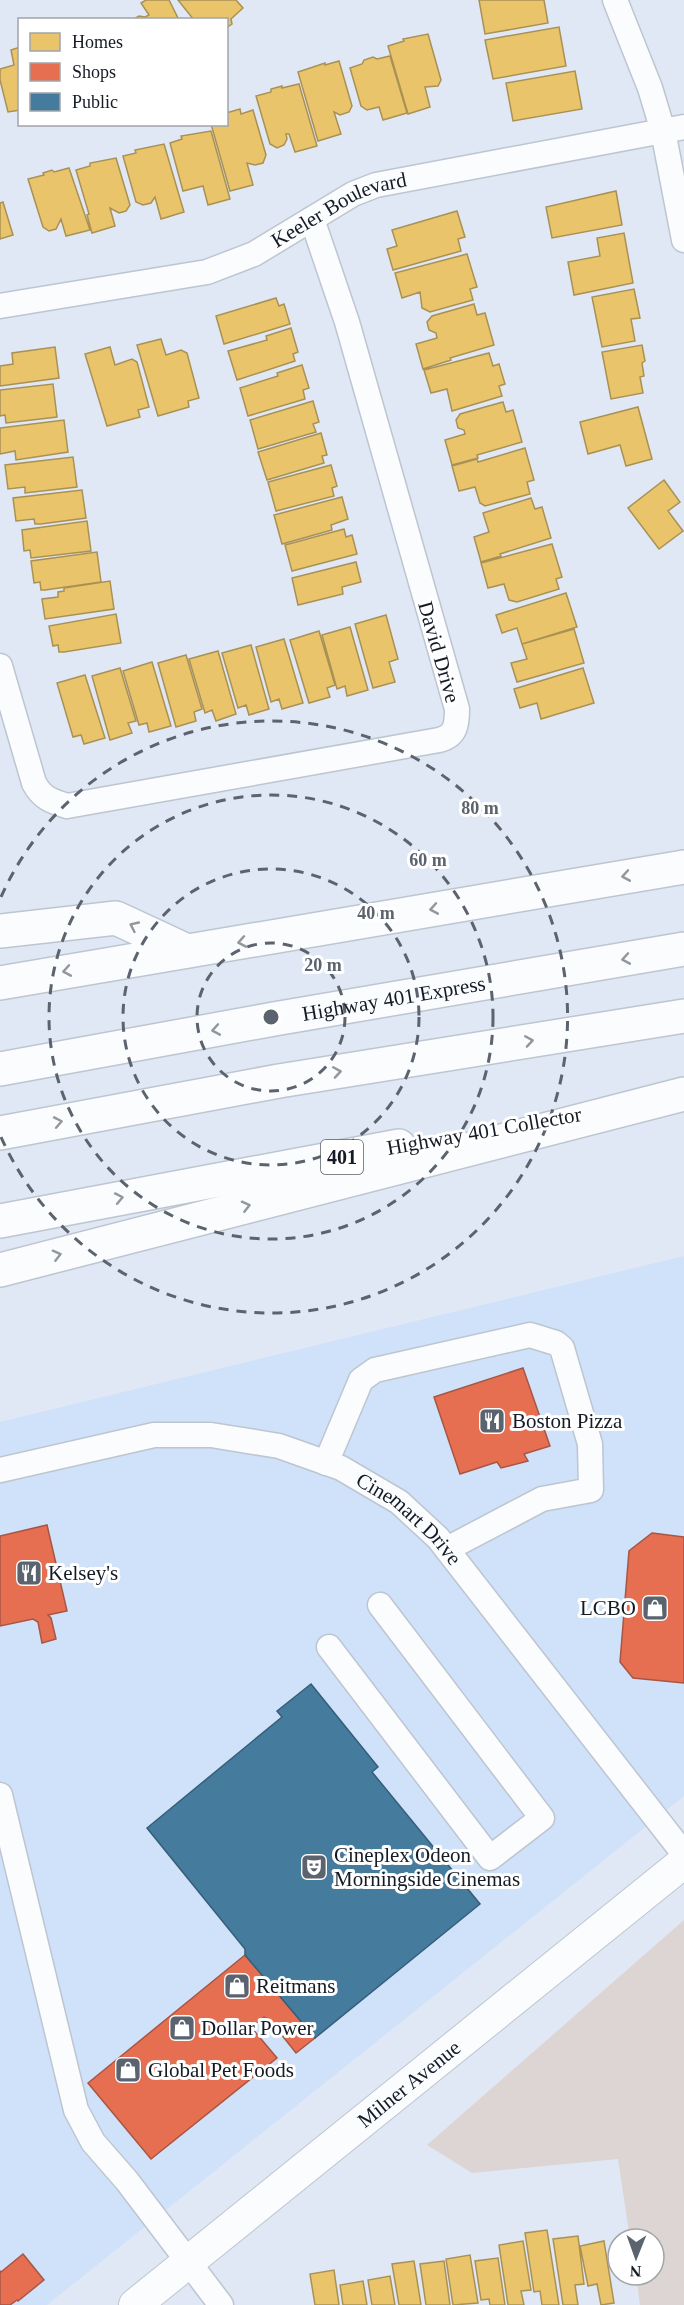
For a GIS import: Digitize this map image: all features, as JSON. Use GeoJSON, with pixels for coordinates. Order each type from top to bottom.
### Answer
{"type":"FeatureCollection","features":[{"type":"Feature","properties":{"kind":"highway"},"geometry":{"type":"LineString","coordinates":[[0,982],[684,867]]}},
{"type":"Feature","properties":{"kind":"highway"},"geometry":{"type":"LineString","coordinates":[[0,931],[116,918],[187,951]]}},
{"type":"Feature","properties":{"kind":"highway","name":"Highway 401 Express"},"geometry":{"type":"LineString","coordinates":[[0,1069],[274,1019],[684,949]]}},
{"type":"Feature","properties":{"kind":"highway"},"geometry":{"type":"LineString","coordinates":[[0,1133],[279,1081],[684,1016]]}},
{"type":"Feature","properties":{"kind":"highway"},"geometry":{"type":"LineString","coordinates":[[0,1270],[684,1094]]}},
{"type":"Feature","properties":{"kind":"highway","name":"Highway 401 Collector"},"geometry":{"type":"LineString","coordinates":[[0,1221],[684,1094]]}},
{"type":"Feature","properties":{"kind":"main road","name":"Milner Avenue"},"geometry":{"type":"LineString","coordinates":[[135,2305],[684,1862]]}},
{"type":"Feature","properties":{"kind":"street"},"geometry":{"type":"LineString","coordinates":[[615,0],[650,88],[673,129],[684,240]]}},
{"type":"Feature","properties":{"kind":"street","name":"Keeler Boulevard"},"geometry":{"type":"LineString","coordinates":[[0,306],[207,272],[254,255],[353,194],[376,184],[673,129]]}},
{"type":"Feature","properties":{"kind":"street","name":"David Drive"},"geometry":{"type":"LineString","coordinates":[[0,666],[34,783],[39,793],[50,801],[67,806],[439,740],[447,738],[458,725],[457,709],[347,322],[312,219]]}},
{"type":"Feature","properties":{"kind":"street"},"geometry":{"type":"LineString","coordinates":[[326,1463],[361,1380],[375,1370],[530,1335],[556,1343],[562,1348],[590,1444],[591,1490],[542,1499],[447,1549]]}},
{"type":"Feature","properties":{"kind":"street","name":"Cinemart Drive"},"geometry":{"type":"LineString","coordinates":[[0,1470],[154,1436],[211,1435],[279,1446],[341,1468],[399,1502],[438,1538],[684,1854]]}},
{"type":"Feature","properties":{"kind":"street"},"geometry":{"type":"LineString","coordinates":[[329,1647],[490,1858],[542,1818],[380,1605]]}},
{"type":"Feature","properties":{"kind":"street"},"geometry":{"type":"LineString","coordinates":[[0,1795],[76,2110],[93,2142],[127,2181],[221,2305]]}},
{"type":"Feature","properties":{"kind":"shaded area"},"geometry":{"type":"Polygon","coordinates":[[[684,1256],[684,1796],[47,2305],[0,2305],[0,1422],[684,1256]]]}},
{"type":"Feature","properties":{"kind":"shaded area"},"geometry":{"type":"Polygon","coordinates":[[[684,1920],[684,2305],[640,2305],[638,2287],[666,2287],[666,2227],[628,2227],[618,2159],[472,2173],[427,2145],[684,1920]]]}},
{"type":"Feature","properties":{"kind":"building: Homes"},"geometry":{"type":"Polygon","coordinates":[[[146,0],[169,0],[178,18],[136,18],[149,15],[141,3],[146,0]]]}},
{"type":"Feature","properties":{"kind":"building: Homes"},"geometry":{"type":"Polygon","coordinates":[[[178,0],[236,0],[243,8],[231,19],[232,24],[228,27],[228,18],[192,18],[178,0]]]}},
{"type":"Feature","properties":{"kind":"building: Homes"},"geometry":{"type":"Polygon","coordinates":[[[479,0],[544,0],[548,23],[485,34],[479,0]]]}},
{"type":"Feature","properties":{"kind":"building: Homes"},"geometry":{"type":"Polygon","coordinates":[[[559,27],[566,66],[493,79],[485,40],[559,27]]]}},
{"type":"Feature","properties":{"kind":"building: Homes"},"geometry":{"type":"Polygon","coordinates":[[[428,34],[441,80],[438,86],[425,87],[430,107],[408,114],[388,46],[404,41],[403,39],[428,34]]]}},
{"type":"Feature","properties":{"kind":"building: Homes"},"geometry":{"type":"Polygon","coordinates":[[[18,48],[18,110],[8,112],[0,80],[0,69],[14,65],[11,50],[18,48]]]}},
{"type":"Feature","properties":{"kind":"building: Homes"},"geometry":{"type":"Polygon","coordinates":[[[390,56],[407,113],[383,120],[379,107],[367,110],[361,106],[350,68],[373,57],[377,59],[390,56]]]}},
{"type":"Feature","properties":{"kind":"building: Homes"},"geometry":{"type":"Polygon","coordinates":[[[339,61],[352,106],[349,112],[340,115],[334,112],[341,134],[318,141],[298,72],[339,61]]]}},
{"type":"Feature","properties":{"kind":"building: Homes"},"geometry":{"type":"Polygon","coordinates":[[[575,71],[582,109],[513,121],[506,83],[575,71]]]}},
{"type":"Feature","properties":{"kind":"building: Homes"},"geometry":{"type":"Polygon","coordinates":[[[299,84],[317,146],[295,152],[289,134],[286,134],[287,139],[284,145],[277,148],[270,144],[256,96],[271,92],[271,89],[299,84]]]}},
{"type":"Feature","properties":{"kind":"building: Homes"},"geometry":{"type":"Polygon","coordinates":[[[240,109],[241,114],[253,110],[266,155],[263,163],[255,165],[247,163],[253,185],[230,191],[212,126],[228,126],[228,112],[240,109]]]}},
{"type":"Feature","properties":{"kind":"building: Homes"},"geometry":{"type":"Polygon","coordinates":[[[211,131],[230,199],[208,205],[203,186],[183,191],[170,143],[182,139],[181,136],[211,131]]]}},
{"type":"Feature","properties":{"kind":"building: Homes"},"geometry":{"type":"Polygon","coordinates":[[[164,144],[184,212],[161,219],[155,197],[151,203],[143,205],[136,202],[123,156],[136,153],[135,150],[164,144]]]}},
{"type":"Feature","properties":{"kind":"building: Homes"},"geometry":{"type":"Polygon","coordinates":[[[116,158],[130,205],[126,211],[119,213],[110,208],[115,226],[92,233],[76,170],[90,166],[90,163],[116,158]]]}},
{"type":"Feature","properties":{"kind":"building: Homes"},"geometry":{"type":"Polygon","coordinates":[[[69,168],[90,230],[66,236],[61,219],[56,229],[49,231],[43,227],[28,179],[44,175],[43,173],[52,170],[54,172],[69,168]]]}},
{"type":"Feature","properties":{"kind":"building: Homes"},"geometry":{"type":"Polygon","coordinates":[[[616,191],[622,225],[552,238],[546,207],[616,191]]]}},
{"type":"Feature","properties":{"kind":"building: Homes"},"geometry":{"type":"Polygon","coordinates":[[[3,202],[13,235],[0,239],[0,203],[3,202]]]}},
{"type":"Feature","properties":{"kind":"building: Homes"},"geometry":{"type":"Polygon","coordinates":[[[457,211],[465,237],[458,239],[461,251],[393,270],[387,249],[397,246],[392,230],[457,211]]]}},
{"type":"Feature","properties":{"kind":"building: Homes"},"geometry":{"type":"Polygon","coordinates":[[[624,233],[633,283],[574,295],[568,262],[600,256],[597,238],[624,233]]]}},
{"type":"Feature","properties":{"kind":"building: Homes"},"geometry":{"type":"Polygon","coordinates":[[[467,254],[477,287],[470,289],[473,300],[430,312],[422,308],[420,292],[402,298],[395,273],[467,254]]]}},
{"type":"Feature","properties":{"kind":"building: Homes"},"geometry":{"type":"Polygon","coordinates":[[[634,289],[640,318],[631,319],[635,341],[602,347],[592,297],[634,289]]]}},
{"type":"Feature","properties":{"kind":"building: Homes"},"geometry":{"type":"Polygon","coordinates":[[[276,298],[279,306],[284,304],[290,324],[224,344],[216,316],[276,298]]]}},
{"type":"Feature","properties":{"kind":"building: Homes"},"geometry":{"type":"Polygon","coordinates":[[[474,304],[477,315],[485,313],[494,345],[423,369],[416,344],[437,338],[436,333],[429,330],[427,322],[432,316],[474,304]]]}},
{"type":"Feature","properties":{"kind":"building: Homes"},"geometry":{"type":"Polygon","coordinates":[[[291,328],[298,352],[293,354],[295,361],[237,380],[228,351],[267,340],[266,336],[291,328]]]}},
{"type":"Feature","properties":{"kind":"building: Homes"},"geometry":{"type":"Polygon","coordinates":[[[161,339],[166,355],[181,350],[187,353],[199,398],[188,401],[189,407],[158,416],[137,345],[161,339]]]}},
{"type":"Feature","properties":{"kind":"building: Homes"},"geometry":{"type":"Polygon","coordinates":[[[642,345],[645,361],[642,363],[644,376],[640,377],[643,393],[611,399],[602,352],[642,345]]]}},
{"type":"Feature","properties":{"kind":"building: Homes"},"geometry":{"type":"Polygon","coordinates":[[[55,347],[59,378],[0,386],[0,366],[13,364],[12,353],[55,347]]]}},
{"type":"Feature","properties":{"kind":"building: Homes"},"geometry":{"type":"Polygon","coordinates":[[[110,347],[115,365],[132,359],[137,362],[149,407],[138,410],[140,417],[107,426],[85,354],[110,347]]]}},
{"type":"Feature","properties":{"kind":"building: Homes"},"geometry":{"type":"Polygon","coordinates":[[[489,353],[493,366],[499,364],[505,384],[499,386],[502,396],[452,411],[447,389],[431,393],[424,370],[489,353]]]}},
{"type":"Feature","properties":{"kind":"building: Homes"},"geometry":{"type":"Polygon","coordinates":[[[302,365],[309,388],[303,390],[305,399],[248,416],[240,388],[278,376],[277,373],[302,365]]]}},
{"type":"Feature","properties":{"kind":"building: Homes"},"geometry":{"type":"Polygon","coordinates":[[[53,384],[57,417],[6,423],[5,415],[0,416],[0,390],[53,384]]]}},
{"type":"Feature","properties":{"kind":"building: Homes"},"geometry":{"type":"Polygon","coordinates":[[[313,401],[319,422],[313,424],[316,432],[258,449],[250,420],[313,401]]]}},
{"type":"Feature","properties":{"kind":"building: Homes"},"geometry":{"type":"Polygon","coordinates":[[[503,402],[506,412],[513,410],[522,442],[452,465],[445,440],[465,434],[464,430],[458,428],[456,420],[460,414],[503,402]]]}},
{"type":"Feature","properties":{"kind":"building: Homes"},"geometry":{"type":"Polygon","coordinates":[[[638,407],[652,459],[626,466],[620,445],[588,454],[580,422],[638,407]]]}},
{"type":"Feature","properties":{"kind":"building: Homes"},"geometry":{"type":"Polygon","coordinates":[[[64,420],[68,452],[16,460],[15,451],[0,454],[0,428],[64,420]]]}},
{"type":"Feature","properties":{"kind":"building: Homes"},"geometry":{"type":"Polygon","coordinates":[[[321,433],[327,455],[322,456],[324,463],[267,480],[258,452],[321,433]]]}},
{"type":"Feature","properties":{"kind":"building: Homes"},"geometry":{"type":"Polygon","coordinates":[[[525,448],[534,480],[527,482],[530,494],[485,506],[480,503],[475,487],[459,491],[452,466],[477,459],[478,462],[525,448]]]}},
{"type":"Feature","properties":{"kind":"building: Homes"},"geometry":{"type":"Polygon","coordinates":[[[73,457],[77,487],[25,493],[25,487],[8,489],[5,465],[73,457]]]}},
{"type":"Feature","properties":{"kind":"building: Homes"},"geometry":{"type":"Polygon","coordinates":[[[331,465],[337,486],[332,488],[334,496],[276,511],[268,482],[331,465]]]}},
{"type":"Feature","properties":{"kind":"building: Homes"},"geometry":{"type":"Polygon","coordinates":[[[664,480],[680,502],[668,511],[683,531],[659,549],[628,508],[664,480]]]}},
{"type":"Feature","properties":{"kind":"building: Homes"},"geometry":{"type":"Polygon","coordinates":[[[82,490],[86,518],[41,524],[35,524],[34,519],[16,521],[13,498],[82,490]]]}},
{"type":"Feature","properties":{"kind":"building: Homes"},"geometry":{"type":"Polygon","coordinates":[[[342,497],[348,519],[331,525],[332,530],[282,544],[274,515],[342,497]]]}},
{"type":"Feature","properties":{"kind":"building: Homes"},"geometry":{"type":"Polygon","coordinates":[[[531,498],[535,509],[542,507],[551,538],[481,562],[474,537],[489,532],[483,513],[531,498]]]}},
{"type":"Feature","properties":{"kind":"building: Homes"},"geometry":{"type":"Polygon","coordinates":[[[87,521],[91,551],[31,558],[30,550],[24,551],[22,530],[87,521]]]}},
{"type":"Feature","properties":{"kind":"building: Homes"},"geometry":{"type":"Polygon","coordinates":[[[344,529],[346,537],[352,535],[357,554],[292,571],[285,545],[344,529]]]}},
{"type":"Feature","properties":{"kind":"building: Homes"},"geometry":{"type":"Polygon","coordinates":[[[552,544],[562,577],[556,579],[559,589],[517,602],[509,600],[504,584],[488,588],[481,563],[552,544]]]}},
{"type":"Feature","properties":{"kind":"building: Homes"},"geometry":{"type":"Polygon","coordinates":[[[97,552],[101,582],[45,590],[41,590],[40,582],[34,583],[31,561],[97,552]]]}},
{"type":"Feature","properties":{"kind":"building: Homes"},"geometry":{"type":"Polygon","coordinates":[[[356,562],[361,582],[342,587],[343,594],[298,605],[292,578],[356,562]]]}},
{"type":"Feature","properties":{"kind":"building: Homes"},"geometry":{"type":"Polygon","coordinates":[[[110,581],[114,609],[45,619],[42,599],[58,597],[58,592],[64,591],[64,588],[110,581]]]}},
{"type":"Feature","properties":{"kind":"building: Homes"},"geometry":{"type":"Polygon","coordinates":[[[566,593],[577,627],[522,644],[517,628],[502,633],[496,615],[566,593]]]}},
{"type":"Feature","properties":{"kind":"building: Homes"},"geometry":{"type":"Polygon","coordinates":[[[116,614],[121,643],[64,652],[59,652],[58,645],[53,646],[49,626],[116,614]]]}},
{"type":"Feature","properties":{"kind":"building: Homes"},"geometry":{"type":"Polygon","coordinates":[[[386,615],[398,659],[389,662],[395,682],[373,688],[355,624],[386,615]]]}},
{"type":"Feature","properties":{"kind":"building: Homes"},"geometry":{"type":"Polygon","coordinates":[[[350,627],[368,690],[347,696],[345,686],[337,689],[322,635],[350,627]]]}},
{"type":"Feature","properties":{"kind":"building: Homes"},"geometry":{"type":"Polygon","coordinates":[[[574,629],[584,663],[517,682],[511,663],[527,659],[522,644],[574,629]]]}},
{"type":"Feature","properties":{"kind":"building: Homes"},"geometry":{"type":"Polygon","coordinates":[[[319,631],[335,685],[327,688],[330,697],[309,703],[290,640],[319,631]]]}},
{"type":"Feature","properties":{"kind":"building: Homes"},"geometry":{"type":"Polygon","coordinates":[[[284,639],[303,703],[282,709],[279,699],[271,702],[256,647],[284,639]]]}},
{"type":"Feature","properties":{"kind":"building: Homes"},"geometry":{"type":"Polygon","coordinates":[[[251,645],[269,709],[249,715],[246,705],[238,708],[222,653],[251,645]]]}},
{"type":"Feature","properties":{"kind":"building: Homes"},"geometry":{"type":"Polygon","coordinates":[[[218,651],[236,714],[216,721],[212,710],[205,713],[189,659],[218,651]]]}},
{"type":"Feature","properties":{"kind":"building: Homes"},"geometry":{"type":"Polygon","coordinates":[[[186,655],[202,709],[194,712],[196,721],[176,727],[158,663],[186,655]]]}},
{"type":"Feature","properties":{"kind":"building: Homes"},"geometry":{"type":"Polygon","coordinates":[[[152,662],[171,726],[149,732],[147,723],[139,725],[123,671],[152,662]]]}},
{"type":"Feature","properties":{"kind":"building: Homes"},"geometry":{"type":"Polygon","coordinates":[[[120,668],[136,721],[128,723],[132,733],[110,740],[92,676],[120,668]]]}},
{"type":"Feature","properties":{"kind":"building: Homes"},"geometry":{"type":"Polygon","coordinates":[[[583,668],[594,703],[541,719],[537,703],[520,708],[514,689],[583,668]]]}},
{"type":"Feature","properties":{"kind":"building: Homes"},"geometry":{"type":"Polygon","coordinates":[[[85,675],[105,738],[84,744],[81,735],[73,737],[57,683],[85,675]]]}},
{"type":"Feature","properties":{"kind":"building: Homes"},"geometry":{"type":"Polygon","coordinates":[[[547,2230],[559,2305],[542,2305],[540,2291],[534,2292],[525,2233],[547,2230]]]}},
{"type":"Feature","properties":{"kind":"building: Homes"},"geometry":{"type":"Polygon","coordinates":[[[578,2236],[584,2284],[575,2285],[578,2305],[563,2305],[553,2239],[578,2236]]]}},
{"type":"Feature","properties":{"kind":"building: Homes"},"geometry":{"type":"Polygon","coordinates":[[[523,2241],[531,2290],[521,2291],[524,2305],[508,2305],[499,2245],[523,2241]]]}},
{"type":"Feature","properties":{"kind":"building: Homes"},"geometry":{"type":"Polygon","coordinates":[[[604,2241],[606,2287],[611,2287],[614,2303],[601,2305],[597,2284],[588,2286],[580,2246],[604,2241]]]}},
{"type":"Feature","properties":{"kind":"building: Homes"},"geometry":{"type":"Polygon","coordinates":[[[470,2255],[478,2303],[453,2305],[446,2259],[470,2255]]]}},
{"type":"Feature","properties":{"kind":"building: Homes"},"geometry":{"type":"Polygon","coordinates":[[[498,2258],[505,2305],[490,2305],[489,2299],[481,2300],[475,2261],[498,2258]]]}},
{"type":"Feature","properties":{"kind":"building: Homes"},"geometry":{"type":"Polygon","coordinates":[[[414,2261],[421,2305],[399,2305],[392,2264],[414,2261]]]}},
{"type":"Feature","properties":{"kind":"building: Homes"},"geometry":{"type":"Polygon","coordinates":[[[444,2261],[450,2305],[426,2305],[420,2264],[444,2261]]]}},
{"type":"Feature","properties":{"kind":"building: Homes"},"geometry":{"type":"Polygon","coordinates":[[[334,2270],[339,2305],[315,2305],[310,2274],[334,2270]]]}},
{"type":"Feature","properties":{"kind":"building: Homes"},"geometry":{"type":"Polygon","coordinates":[[[390,2276],[395,2305],[372,2305],[368,2280],[390,2276]]]}},
{"type":"Feature","properties":{"kind":"building: Homes"},"geometry":{"type":"Polygon","coordinates":[[[363,2281],[367,2305],[343,2305],[340,2285],[363,2281]]]}},
{"type":"Feature","properties":{"kind":"building: Shops","name":"Boston Pizza"},"geometry":{"type":"Polygon","coordinates":[[[523,1368],[550,1446],[524,1454],[528,1461],[501,1468],[497,1462],[460,1474],[434,1397],[523,1368]]]}},
{"type":"Feature","properties":{"kind":"building: Shops","name":"Kelsey's"},"geometry":{"type":"Polygon","coordinates":[[[47,1525],[67,1611],[48,1615],[51,1618],[56,1639],[42,1643],[38,1622],[33,1619],[0,1626],[0,1536],[47,1525]]]}},
{"type":"Feature","properties":{"kind":"building: Shops","name":"LCBO"},"geometry":{"type":"Polygon","coordinates":[[[652,1533],[684,1537],[684,1683],[633,1678],[620,1662],[629,1551],[652,1533]]]}},
{"type":"Feature","properties":{"kind":"building: Shops"},"geometry":{"type":"Polygon","coordinates":[[[245,1955],[315,2038],[296,2053],[269,2019],[264,2017],[251,2027],[277,2058],[151,2159],[88,2083],[245,1955]]]}},
{"type":"Feature","properties":{"kind":"building: Shops"},"geometry":{"type":"Polygon","coordinates":[[[23,2254],[44,2280],[18,2301],[10,2305],[0,2305],[0,2271],[23,2254]]]}},
{"type":"Feature","properties":{"kind":"building: Public","name":"Cineplex Odeon Morningside Cinemas"},"geometry":{"type":"Polygon","coordinates":[[[311,1684],[378,1767],[372,1772],[480,1904],[315,2038],[245,1955],[245,1949],[147,1828],[282,1717],[277,1711],[311,1684]]]}},
{"type":"Feature","properties":{"kind":"place","name":"Boston Pizza"},"geometry":{"type":"Point","coordinates":[492,1421]}},
{"type":"Feature","properties":{"kind":"place","name":"Kelsey's"},"geometry":{"type":"Point","coordinates":[29,1573]}},
{"type":"Feature","properties":{"kind":"place","name":"LCBO"},"geometry":{"type":"Point","coordinates":[655,1608]}},
{"type":"Feature","properties":{"kind":"place","name":"Cineplex Odeon Morningside Cinemas"},"geometry":{"type":"Point","coordinates":[314,1867]}},
{"type":"Feature","properties":{"kind":"place","name":"Reitmans"},"geometry":{"type":"Point","coordinates":[237,1986]}},
{"type":"Feature","properties":{"kind":"place","name":"Dollar Power"},"geometry":{"type":"Point","coordinates":[182,2028]}},
{"type":"Feature","properties":{"kind":"place","name":"Global Pet Foods"},"geometry":{"type":"Point","coordinates":[128,2070]}}]}
